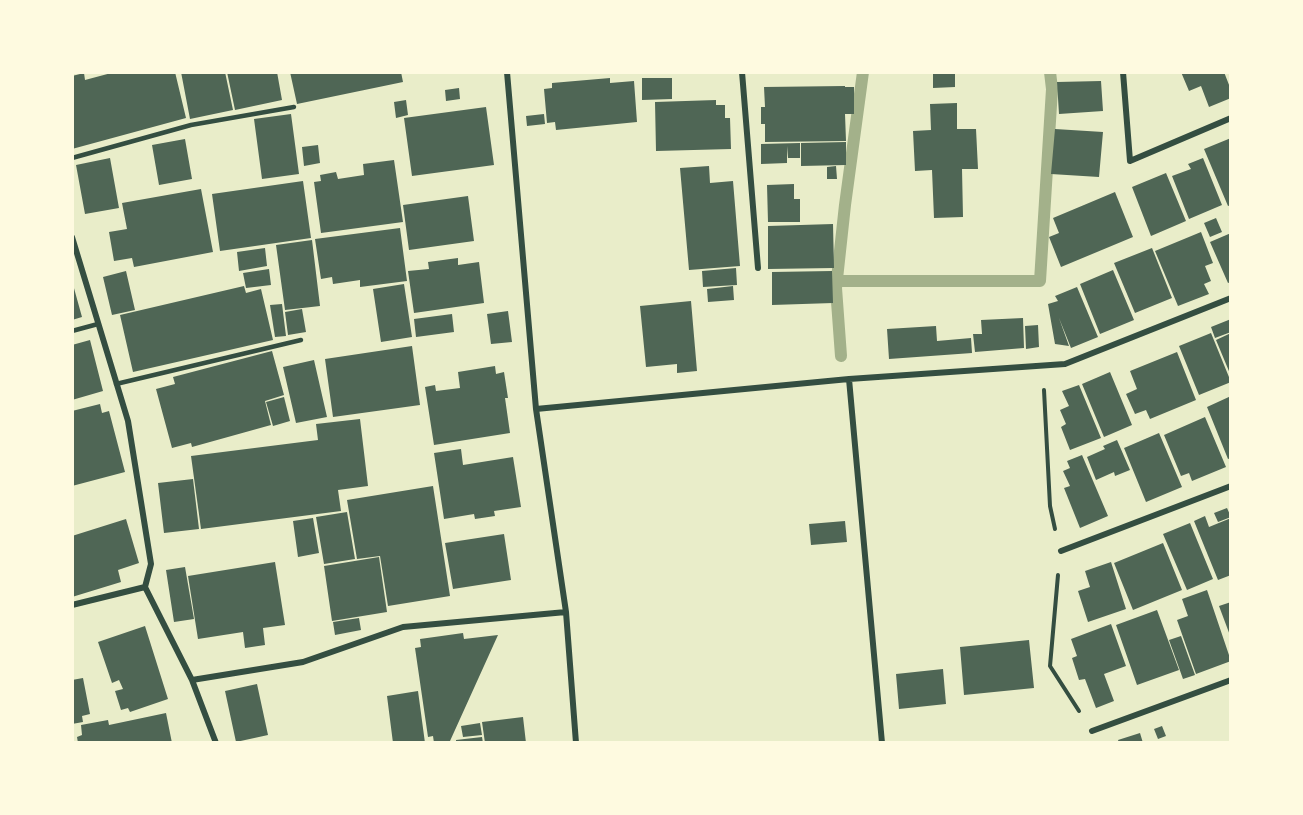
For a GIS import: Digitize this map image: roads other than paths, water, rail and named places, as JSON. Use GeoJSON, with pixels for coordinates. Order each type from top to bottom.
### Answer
{"type":"FeatureCollection","features":[{"type":"Feature","properties":{"kind":"street"},"geometry":{"type":"LineString","coordinates":[[507,72],[536,409],[566,612],[576,743]]}},
{"type":"Feature","properties":{"kind":"street"},"geometry":{"type":"LineString","coordinates":[[742,72],[758,268]]}},
{"type":"Feature","properties":{"kind":"street"},"geometry":{"type":"LineString","coordinates":[[1123,72],[1130,160],[1231,118]]}},
{"type":"Feature","properties":{"kind":"street"},"geometry":{"type":"LineString","coordinates":[[72,237],[128,421],[151,564],[145,587],[192,680],[216,743]]}},
{"type":"Feature","properties":{"kind":"street"},"geometry":{"type":"LineString","coordinates":[[536,409],[849,380],[1065,364],[1231,298]]}},
{"type":"Feature","properties":{"kind":"street"},"geometry":{"type":"LineString","coordinates":[[849,380],[882,743]]}},
{"type":"Feature","properties":{"kind":"street"},"geometry":{"type":"LineString","coordinates":[[1061,550],[1231,486]]}},
{"type":"Feature","properties":{"kind":"street"},"geometry":{"type":"LineString","coordinates":[[72,605],[145,587]]}},
{"type":"Feature","properties":{"kind":"street"},"geometry":{"type":"LineString","coordinates":[[192,680],[303,662],[403,627],[566,612]]}},
{"type":"Feature","properties":{"kind":"street"},"geometry":{"type":"LineString","coordinates":[[1092,731],[1231,680]]}},
{"type":"Feature","properties":{"kind":"lane"},"geometry":{"type":"LineString","coordinates":[[72,158],[191,125],[294,107]]}},
{"type":"Feature","properties":{"kind":"lane"},"geometry":{"type":"LineString","coordinates":[[72,331],[98,324]]}},
{"type":"Feature","properties":{"kind":"lane"},"geometry":{"type":"LineString","coordinates":[[116,384],[301,340]]}},
{"type":"Feature","properties":{"kind":"waterway"},"geometry":{"type":"LineString","coordinates":[[841,356],[836,288],[863,72]]}},
{"type":"Feature","properties":{"kind":"waterway"},"geometry":{"type":"LineString","coordinates":[[837,281],[1040,281],[1052,89],[1050,72]]}}]}
